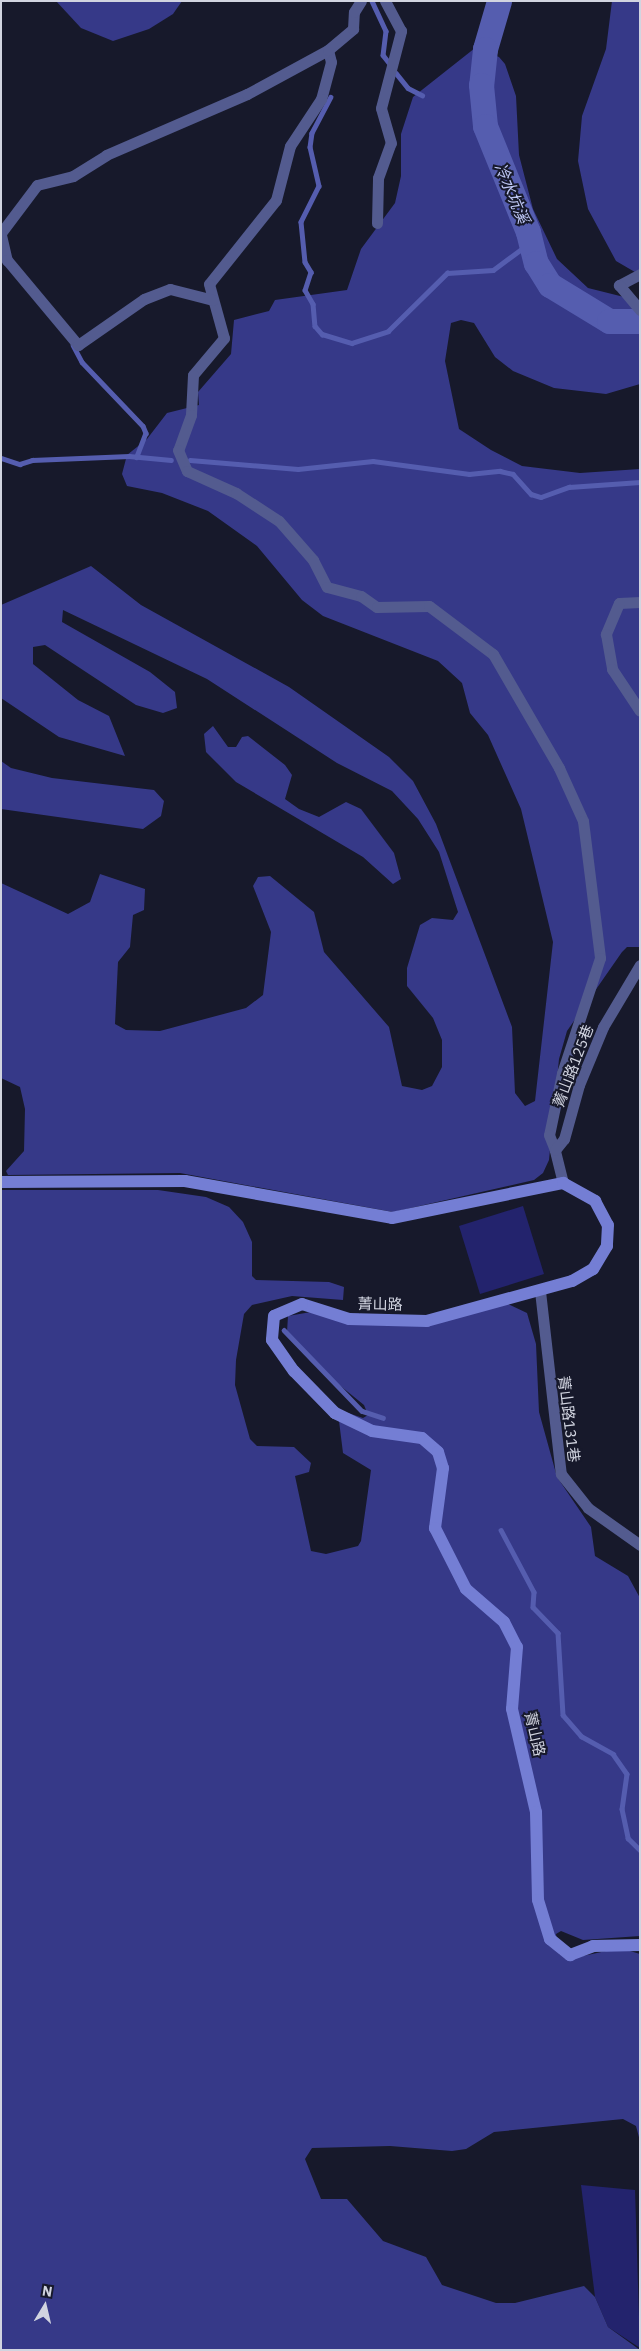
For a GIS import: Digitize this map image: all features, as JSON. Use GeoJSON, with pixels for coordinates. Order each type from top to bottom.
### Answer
{"type":"FeatureCollection","features":[{"type":"Feature","properties":{"kind":"street"},"geometry":{"type":"LineString","coordinates":[[214,300],[170,289],[144,299],[78,345],[7,260],[1,234],[36,185],[73,176],[106,155],[247,94],[328,50],[353,28],[354,12],[361,1]]}},
{"type":"Feature","properties":{"kind":"street"},"geometry":{"type":"LineString","coordinates":[[377,223],[378,178],[391,143],[381,108],[402,31],[385,1]]}},
{"type":"Feature","properties":{"kind":"street"},"geometry":{"type":"LineString","coordinates":[[1,1182],[184,1181],[392,1218],[564,1183],[550,1135],[562,1073],[600,958],[583,821],[559,768],[492,654],[429,606],[377,607],[361,596],[327,587],[313,560],[279,521],[236,493],[188,471],[178,450],[191,415],[193,375],[224,338],[210,284],[214,273],[276,200],[290,146],[320,98],[331,62],[328,50]]}},
{"type":"Feature","properties":{"kind":"street"},"geometry":{"type":"LineString","coordinates":[[640,274],[619,285],[640,310]]}},
{"type":"Feature","properties":{"kind":"street"},"geometry":{"type":"LineString","coordinates":[[640,602],[619,603],[606,634],[612,669],[640,711]]}},
{"type":"Feature","properties":{"kind":"street","name":"菁山路125巷"},"geometry":{"type":"LineString","coordinates":[[555,1150],[564,1139],[576,1093],[604,1027],[640,965]]}},
{"type":"Feature","properties":{"kind":"street","name":"菁山路"},"geometry":{"type":"LineString","coordinates":[[564,1183],[595,1201],[608,1224],[606,1246],[593,1269],[540,1291],[427,1321],[349,1319],[302,1304],[274,1316],[272,1340],[294,1371],[335,1413],[372,1431],[422,1438],[438,1452],[442,1468],[436,1528],[466,1589],[504,1622],[517,1647],[512,1709],[536,1812],[538,1900],[550,1940],[570,1955],[593,1946],[640,1944]]}},
{"type":"Feature","properties":{"kind":"street","name":"菁山路131巷"},"geometry":{"type":"LineString","coordinates":[[540,1291],[562,1474],[588,1508],[640,1545]]}},
{"type":"Feature","properties":{"kind":"shaded area"},"geometry":{"type":"Polygon","coordinates":[[[56,1],[182,1],[173,14],[149,29],[113,41],[81,28],[56,1]]]}},
{"type":"Feature","properties":{"kind":"shaded area"},"geometry":{"type":"Polygon","coordinates":[[[612,1],[640,1],[640,275],[616,261],[588,209],[578,161],[582,116],[606,49],[612,1]]]}},
{"type":"Feature","properties":{"kind":"shaded area"},"geometry":{"type":"Polygon","coordinates":[[[475,48],[499,57],[505,64],[516,96],[519,155],[533,209],[557,259],[588,288],[640,301],[640,384],[606,394],[554,388],[513,371],[495,357],[474,323],[461,320],[451,323],[445,361],[459,429],[491,450],[522,466],[580,473],[640,469],[640,947],[627,947],[622,952],[567,1031],[559,1059],[549,1160],[543,1173],[534,1180],[393,1212],[180,1173],[8,1175],[6,1171],[24,1151],[25,1109],[20,1087],[1,1078],[1,883],[68,914],[90,902],[100,874],[145,889],[144,910],[133,915],[130,947],[118,962],[115,1024],[126,1030],[160,1031],[246,1008],[263,995],[271,932],[253,886],[258,877],[270,876],[314,912],[324,952],[389,1027],[402,1086],[422,1090],[432,1086],[442,1067],[442,1040],[433,1018],[407,986],[407,968],[420,925],[432,918],[453,920],[458,912],[439,852],[418,819],[392,791],[337,763],[207,679],[63,610],[62,622],[150,672],[175,692],[177,708],[163,713],[136,705],[45,645],[33,647],[33,664],[78,700],[109,716],[125,756],[59,737],[1,698],[1,605],[91,566],[141,605],[289,687],[389,757],[413,781],[436,824],[512,1027],[515,1093],[525,1106],[535,1101],[553,942],[521,809],[488,735],[470,713],[462,683],[438,661],[323,616],[302,600],[257,546],[208,511],[162,493],[127,486],[122,474],[127,455],[147,439],[167,413],[199,405],[198,392],[231,354],[234,320],[269,311],[275,300],[347,290],[361,249],[395,203],[401,176],[401,134],[413,97],[475,48]]]}},
{"type":"Feature","properties":{"kind":"shaded area"},"geometry":{"type":"Polygon","coordinates":[[[213,726],[228,747],[236,747],[242,737],[248,736],[285,765],[292,775],[285,799],[299,809],[319,817],[346,802],[361,809],[394,853],[401,879],[393,884],[363,857],[236,782],[206,752],[204,734],[213,726]]]}},
{"type":"Feature","properties":{"kind":"shaded area"},"geometry":{"type":"Polygon","coordinates":[[[1,761],[11,768],[52,778],[154,790],[164,801],[161,816],[143,829],[1,809],[1,761]]]}},
{"type":"Feature","properties":{"kind":"shaded area"},"geometry":{"type":"Polygon","coordinates":[[[1,1190],[158,1190],[206,1197],[229,1207],[243,1222],[252,1242],[252,1276],[256,1280],[329,1282],[344,1287],[343,1300],[292,1296],[252,1305],[244,1314],[236,1360],[235,1385],[250,1439],[257,1446],[294,1447],[311,1463],[309,1472],[295,1476],[311,1551],[326,1554],[358,1546],[361,1541],[371,1470],[343,1453],[339,1421],[348,1413],[363,1418],[368,1415],[364,1405],[311,1362],[287,1332],[288,1316],[311,1312],[363,1324],[508,1304],[527,1313],[536,1344],[539,1412],[557,1477],[591,1527],[595,1556],[628,1576],[640,1598],[640,1936],[583,1940],[561,1931],[556,1934],[559,1954],[569,1959],[620,1948],[640,1954],[640,2141],[636,2126],[623,2119],[494,2132],[466,2149],[452,2151],[390,2146],[312,2148],[305,2159],[321,2199],[347,2199],[383,2241],[426,2257],[442,2285],[496,2303],[515,2303],[584,2286],[595,2297],[608,2327],[640,2350],[1,2350],[1,1190]]]}},
{"type":"Feature","properties":{"kind":"shaded area"},"geometry":{"type":"Polygon","coordinates":[[[523,1206],[544,1274],[480,1294],[459,1226],[523,1206]]]}},
{"type":"Feature","properties":{"kind":"shaded area"},"geometry":{"type":"Polygon","coordinates":[[[581,2185],[635,2190],[640,2348],[608,2327],[595,2297],[581,2185]]]}},
{"type":"Feature","properties":{"kind":"waterway"},"geometry":{"type":"LineString","coordinates":[[372,1],[386,31],[383,55],[390,64]]}},
{"type":"Feature","properties":{"kind":"waterway","name":"冷水坑溪"},"geometry":{"type":"LineString","coordinates":[[499,1],[485,49],[481,85],[485,126],[528,232],[536,263],[550,285],[609,321],[640,321]]}},
{"type":"Feature","properties":{"kind":"waterway"},"geometry":{"type":"LineString","coordinates":[[396,73],[408,88],[422,95]]}},
{"type":"Feature","properties":{"kind":"waterway"},"geometry":{"type":"LineString","coordinates":[[331,97],[312,133],[310,147],[319,186],[301,222],[305,262],[311,272],[305,290],[313,304],[315,326],[322,334],[352,343],[388,331],[447,273],[493,270],[531,242]]}},
{"type":"Feature","properties":{"kind":"waterway"},"geometry":{"type":"LineString","coordinates":[[73,345],[82,362],[143,426],[146,433],[137,457]]}},
{"type":"Feature","properties":{"kind":"waterway"},"geometry":{"type":"LineString","coordinates":[[1,458],[20,464],[32,460],[129,456],[171,460]]}},
{"type":"Feature","properties":{"kind":"waterway"},"geometry":{"type":"LineString","coordinates":[[190,460],[298,469],[373,461],[469,474],[500,471],[513,474],[531,494],[541,497],[569,487],[640,482]]}},
{"type":"Feature","properties":{"kind":"waterway"},"geometry":{"type":"LineString","coordinates":[[284,1330],[362,1411],[383,1418]]}},
{"type":"Feature","properties":{"kind":"waterway"},"geometry":{"type":"LineString","coordinates":[[501,1530],[534,1592],[533,1607],[558,1633],[563,1715],[581,1736],[613,1754],[627,1774],[622,1809],[628,1838],[640,1850]]}}]}
